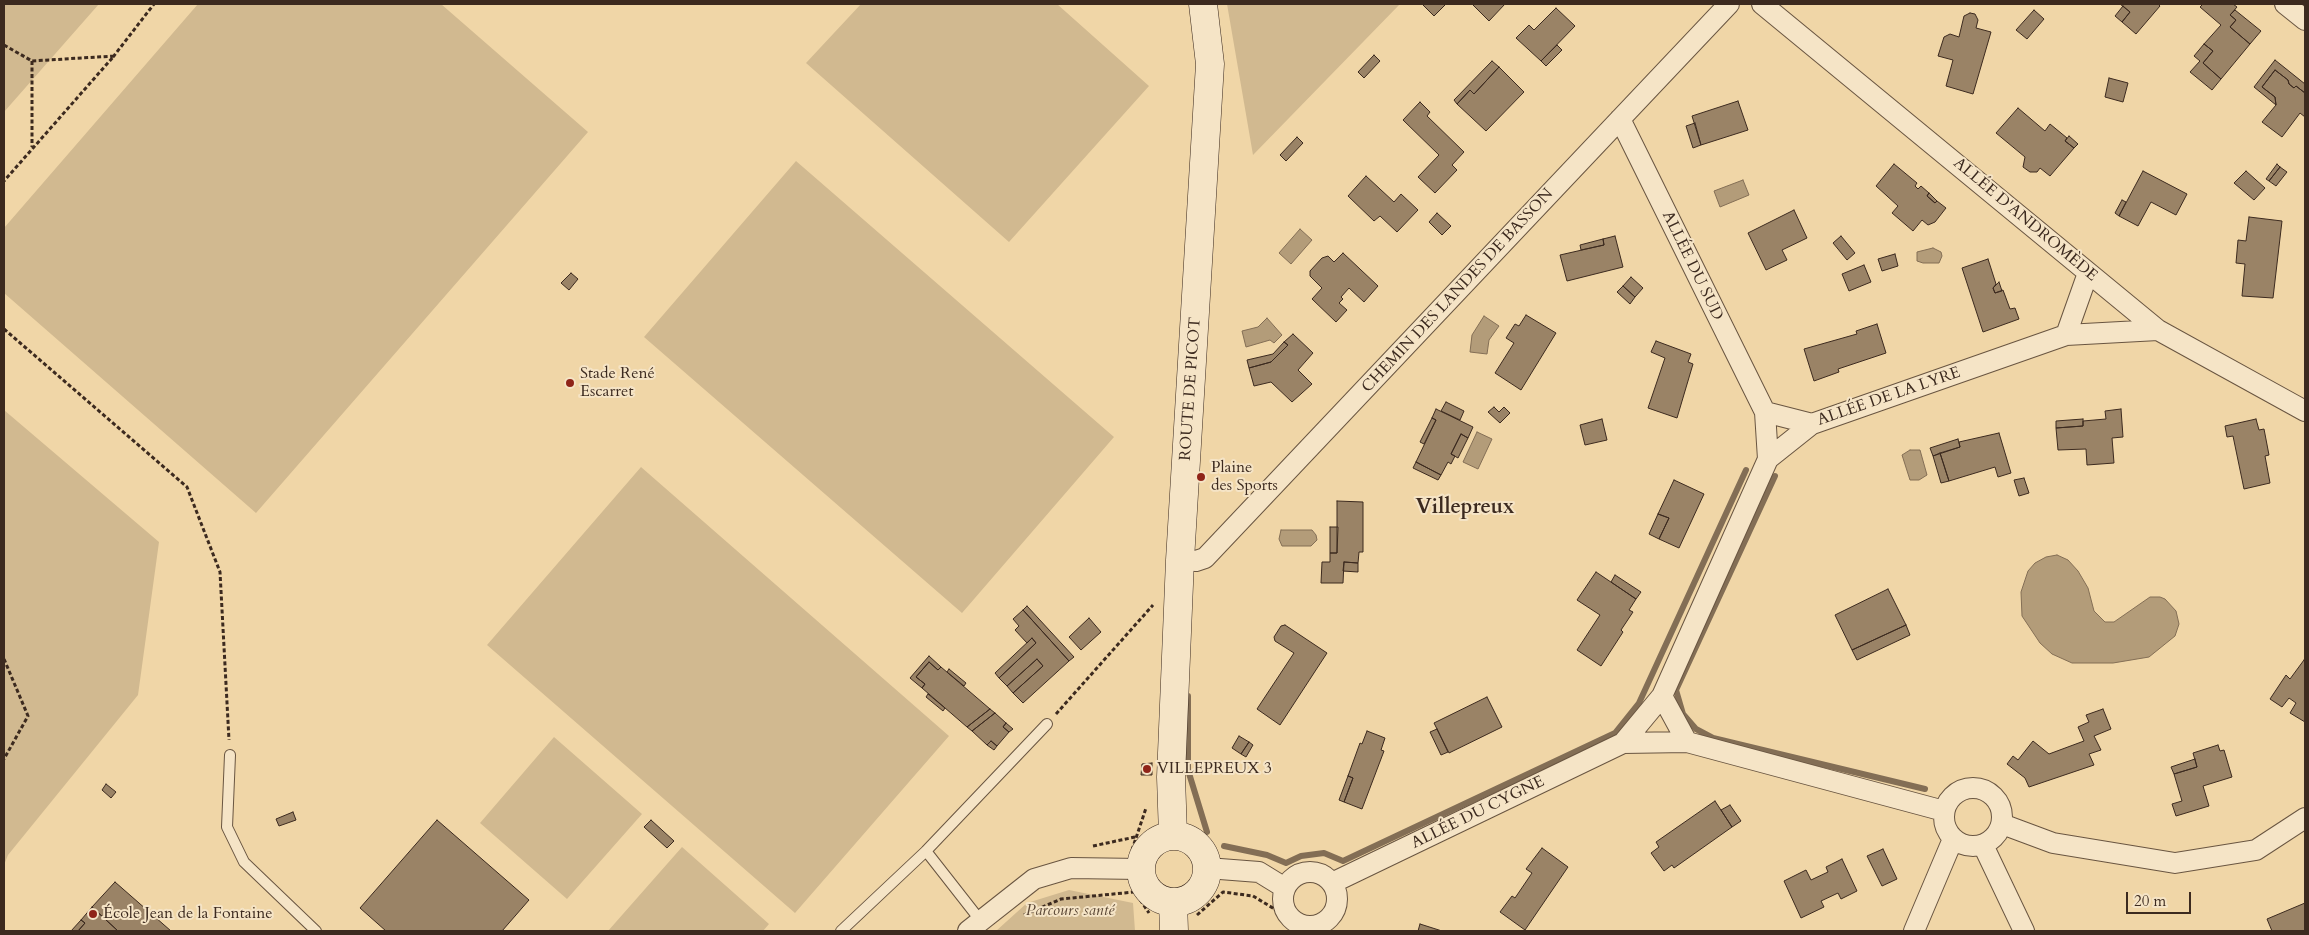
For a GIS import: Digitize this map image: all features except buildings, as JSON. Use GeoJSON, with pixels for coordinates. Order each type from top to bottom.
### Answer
{"type":"FeatureCollection","features":[{"type":"Feature","properties":{"kind":"main road","name":"ROUTE DE PICOT"},"geometry":{"type":"LineString","coordinates":[[1173,835],[1171,777],[1180,560],[1210,64],[1203,4]]}},
{"type":"Feature","properties":{"kind":"main road"},"geometry":{"type":"LineString","coordinates":[[1173,835],[1183,837],[1200,848],[1207,868],[1201,888],[1184,900],[1173,917],[1163,900],[1137,881],[1146,849],[1158,839],[1173,835]]}},
{"type":"Feature","properties":{"kind":"street","name":"CHEMIN DES LANDES DE BASSON"},"geometry":{"type":"LineString","coordinates":[[1180,560],[1196,561],[1205,558],[1728,4]]}},
{"type":"Feature","properties":{"kind":"street","name":"ALLÉE D'ANDROMÈDE"},"geometry":{"type":"LineString","coordinates":[[1762,4],[2158,330],[2305,411]]}},
{"type":"Feature","properties":{"kind":"street"},"geometry":{"type":"LineString","coordinates":[[2285,4],[2305,20]]}},
{"type":"Feature","properties":{"kind":"street","name":"ALLÉE DU SUD"},"geometry":{"type":"LineString","coordinates":[[1620,119],[1765,412],[1768,459]]}},
{"type":"Feature","properties":{"kind":"street"},"geometry":{"type":"LineString","coordinates":[[2066,335],[2088,273]]}},
{"type":"Feature","properties":{"kind":"street","name":"ALLÉE DE LA LYRE"},"geometry":{"type":"LineString","coordinates":[[1623,743],[1662,696],[1768,459],[1812,424],[2066,335],[2158,330]]}},
{"type":"Feature","properties":{"kind":"street"},"geometry":{"type":"LineString","coordinates":[[1765,412],[1812,424]]}},
{"type":"Feature","properties":{"kind":"street"},"geometry":{"type":"LineString","coordinates":[[1662,696],[1687,742]]}},
{"type":"Feature","properties":{"kind":"street"},"geometry":{"type":"LineString","coordinates":[[1623,743],[1687,742],[1944,811]]}},
{"type":"Feature","properties":{"kind":"street","name":"ALLÉE DU CYGNE"},"geometry":{"type":"LineString","coordinates":[[1332,883],[1623,743]]}},
{"type":"Feature","properties":{"kind":"street"},"geometry":{"type":"LineString","coordinates":[[1978,788],[1988,791],[1997,799],[2003,813],[2002,824],[1993,840],[1983,845],[1968,846],[1953,839],[1946,830],[1944,811],[1954,794],[1962,790],[1978,788]]}},
{"type":"Feature","properties":{"kind":"street"},"geometry":{"type":"LineString","coordinates":[[2002,824],[2054,843],[2175,863],[2256,850],[2305,818]]}},
{"type":"Feature","properties":{"kind":"street"},"geometry":{"type":"LineString","coordinates":[[1914,931],[1953,839]]}},
{"type":"Feature","properties":{"kind":"street"},"geometry":{"type":"LineString","coordinates":[[1983,845],[2024,931]]}},
{"type":"Feature","properties":{"kind":"street"},"geometry":{"type":"LineString","coordinates":[[974,926],[1034,879],[1071,868],[1137,881]]}},
{"type":"Feature","properties":{"kind":"street"},"geometry":{"type":"LineString","coordinates":[[1207,868],[1259,872],[1285,888]]}},
{"type":"Feature","properties":{"kind":"street"},"geometry":{"type":"LineString","coordinates":[[1303,873],[1319,874],[1332,883],[1336,891],[1336,909],[1332,917],[1317,929],[1291,919],[1283,904],[1285,888],[1290,881],[1303,873]]}},
{"type":"Feature","properties":{"kind":"lane"},"geometry":{"type":"LineString","coordinates":[[841,931],[926,851],[1047,724]]}},
{"type":"Feature","properties":{"kind":"lane"},"geometry":{"type":"LineString","coordinates":[[230,755],[226,827],[244,862],[316,931]]}},
{"type":"Feature","properties":{"kind":"lane"},"geometry":{"type":"LineString","coordinates":[[926,851],[974,926]]}},
{"type":"Feature","properties":{"kind":"path"},"geometry":{"type":"LineString","coordinates":[[4,181],[114,56],[154,4]]}},
{"type":"Feature","properties":{"kind":"path"},"geometry":{"type":"LineString","coordinates":[[4,45],[32,61],[114,56]]}},
{"type":"Feature","properties":{"kind":"path"},"geometry":{"type":"LineString","coordinates":[[4,181],[114,56]]}},
{"type":"Feature","properties":{"kind":"path"},"geometry":{"type":"LineString","coordinates":[[32,61],[32,148]]}},
{"type":"Feature","properties":{"kind":"path"},"geometry":{"type":"LineString","coordinates":[[4,329],[187,487],[220,572],[230,755]]}},
{"type":"Feature","properties":{"kind":"path"},"geometry":{"type":"LineString","coordinates":[[1047,724],[1158,600]]}},
{"type":"Feature","properties":{"kind":"path"},"geometry":{"type":"LineString","coordinates":[[4,659],[28,716],[4,758]]}},
{"type":"Feature","properties":{"kind":"path"},"geometry":{"type":"LineString","coordinates":[[1016,916],[1061,899],[1137,881],[1149,912],[1150,924],[1173,917],[1197,915],[1222,892],[1253,896],[1291,919]]}},
{"type":"Feature","properties":{"kind":"green space"},"geometry":{"type":"Polygon","coordinates":[[[4,4],[99,4],[4,112],[4,4]]]}},
{"type":"Feature","properties":{"kind":"green space"},"geometry":{"type":"Polygon","coordinates":[[[198,4],[441,4],[588,132],[256,513],[4,293],[4,228],[198,4]]]}},
{"type":"Feature","properties":{"kind":"green space"},"geometry":{"type":"Polygon","coordinates":[[[861,4],[1057,4],[1149,86],[1009,242],[806,63],[861,4]]]}},
{"type":"Feature","properties":{"kind":"green space"},"geometry":{"type":"Polygon","coordinates":[[[1227,4],[1400,4],[1253,155],[1227,4]]]}},
{"type":"Feature","properties":{"kind":"green space"},"geometry":{"type":"Polygon","coordinates":[[[796,161],[1114,437],[962,613],[644,337],[796,161]]]}},
{"type":"Feature","properties":{"kind":"green space"},"geometry":{"type":"Polygon","coordinates":[[[4,410],[159,542],[138,695],[8,855],[4,865],[4,410]]]}},
{"type":"Feature","properties":{"kind":"green space"},"geometry":{"type":"Polygon","coordinates":[[[641,467],[949,736],[795,913],[487,645],[641,467]]]}},
{"type":"Feature","properties":{"kind":"green space"},"geometry":{"type":"Polygon","coordinates":[[[554,737],[642,814],[567,899],[480,823],[554,737]]]}},
{"type":"Feature","properties":{"kind":"green space"},"geometry":{"type":"Polygon","coordinates":[[[682,847],[769,924],[763,931],[608,931],[682,847]]]}},
{"type":"Feature","properties":{"kind":"green space","name":"Parcours santé"},"geometry":{"type":"Polygon","coordinates":[[[1069,890],[1133,903],[1135,931],[996,931],[1027,903],[1069,890]]]}},
{"type":"Feature","properties":{"kind":"shaded area"},"geometry":{"type":"Polygon","coordinates":[[[1743,180],[1749,195],[1720,207],[1714,191],[1743,180]]]}},
{"type":"Feature","properties":{"kind":"shaded area"},"geometry":{"type":"Polygon","coordinates":[[[1300,229],[1312,240],[1291,264],[1279,253],[1300,229]]]}},
{"type":"Feature","properties":{"kind":"shaded area"},"geometry":{"type":"Polygon","coordinates":[[[1933,248],[1941,252],[1942,256],[1939,263],[1917,261],[1917,252],[1933,248]]]}},
{"type":"Feature","properties":{"kind":"shaded area"},"geometry":{"type":"Polygon","coordinates":[[[1484,316],[1499,326],[1489,340],[1487,354],[1470,352],[1472,335],[1484,316]]]}},
{"type":"Feature","properties":{"kind":"shaded area"},"geometry":{"type":"Polygon","coordinates":[[[1267,318],[1282,335],[1274,343],[1270,340],[1246,347],[1242,331],[1258,327],[1267,318]]]}},
{"type":"Feature","properties":{"kind":"shaded area"},"geometry":{"type":"Polygon","coordinates":[[[1477,432],[1492,439],[1478,469],[1463,462],[1477,432]]]}},
{"type":"Feature","properties":{"kind":"shaded area"},"geometry":{"type":"Polygon","coordinates":[[[1910,450],[1920,450],[1927,475],[1919,480],[1910,480],[1902,455],[1910,450]]]}},
{"type":"Feature","properties":{"kind":"shaded area"},"geometry":{"type":"Polygon","coordinates":[[[1281,530],[1312,530],[1317,540],[1311,546],[1282,546],[1279,539],[1281,530]]]}},
{"type":"Feature","properties":{"kind":"shaded area"},"geometry":{"type":"Polygon","coordinates":[[[2057,555],[2068,560],[2078,571],[2088,588],[2094,611],[2105,622],[2114,622],[2150,597],[2160,597],[2165,599],[2176,611],[2179,624],[2175,636],[2149,657],[2113,663],[2072,663],[2052,654],[2040,643],[2022,616],[2021,592],[2028,571],[2035,563],[2046,557],[2057,555]]]}},
{"type":"Feature","properties":{"kind":"waterway"},"geometry":{"type":"LineString","coordinates":[[1224,846],[1267,855],[1286,863],[1301,856],[1324,853],[1343,861],[1615,733],[1639,703],[1746,470]]}},
{"type":"Feature","properties":{"kind":"waterway"},"geometry":{"type":"LineString","coordinates":[[1775,476],[1676,690],[1683,714],[1696,729],[1713,738],[1925,789]]}},
{"type":"Feature","properties":{"kind":"waterway"},"geometry":{"type":"LineString","coordinates":[[1188,696],[1188,770],[1207,832]]}},
{"type":"Feature","properties":{"kind":"place","name":"Stade René Escarret"},"geometry":{"type":"Point","coordinates":[570,383]}},
{"type":"Feature","properties":{"kind":"place","name":"Plaine des Sports"},"geometry":{"type":"Point","coordinates":[1201,477]}},
{"type":"Feature","properties":{"kind":"place","name":"VILLEPREUX 3"},"geometry":{"type":"Point","coordinates":[1147,769]}},
{"type":"Feature","properties":{"kind":"place","name":"École Jean de la Fontaine"},"geometry":{"type":"Point","coordinates":[93,914]}},
{"type":"Feature","properties":{"kind":"district","name":"Villepreux"},"geometry":{"type":"Point","coordinates":[1465,508]}}]}
